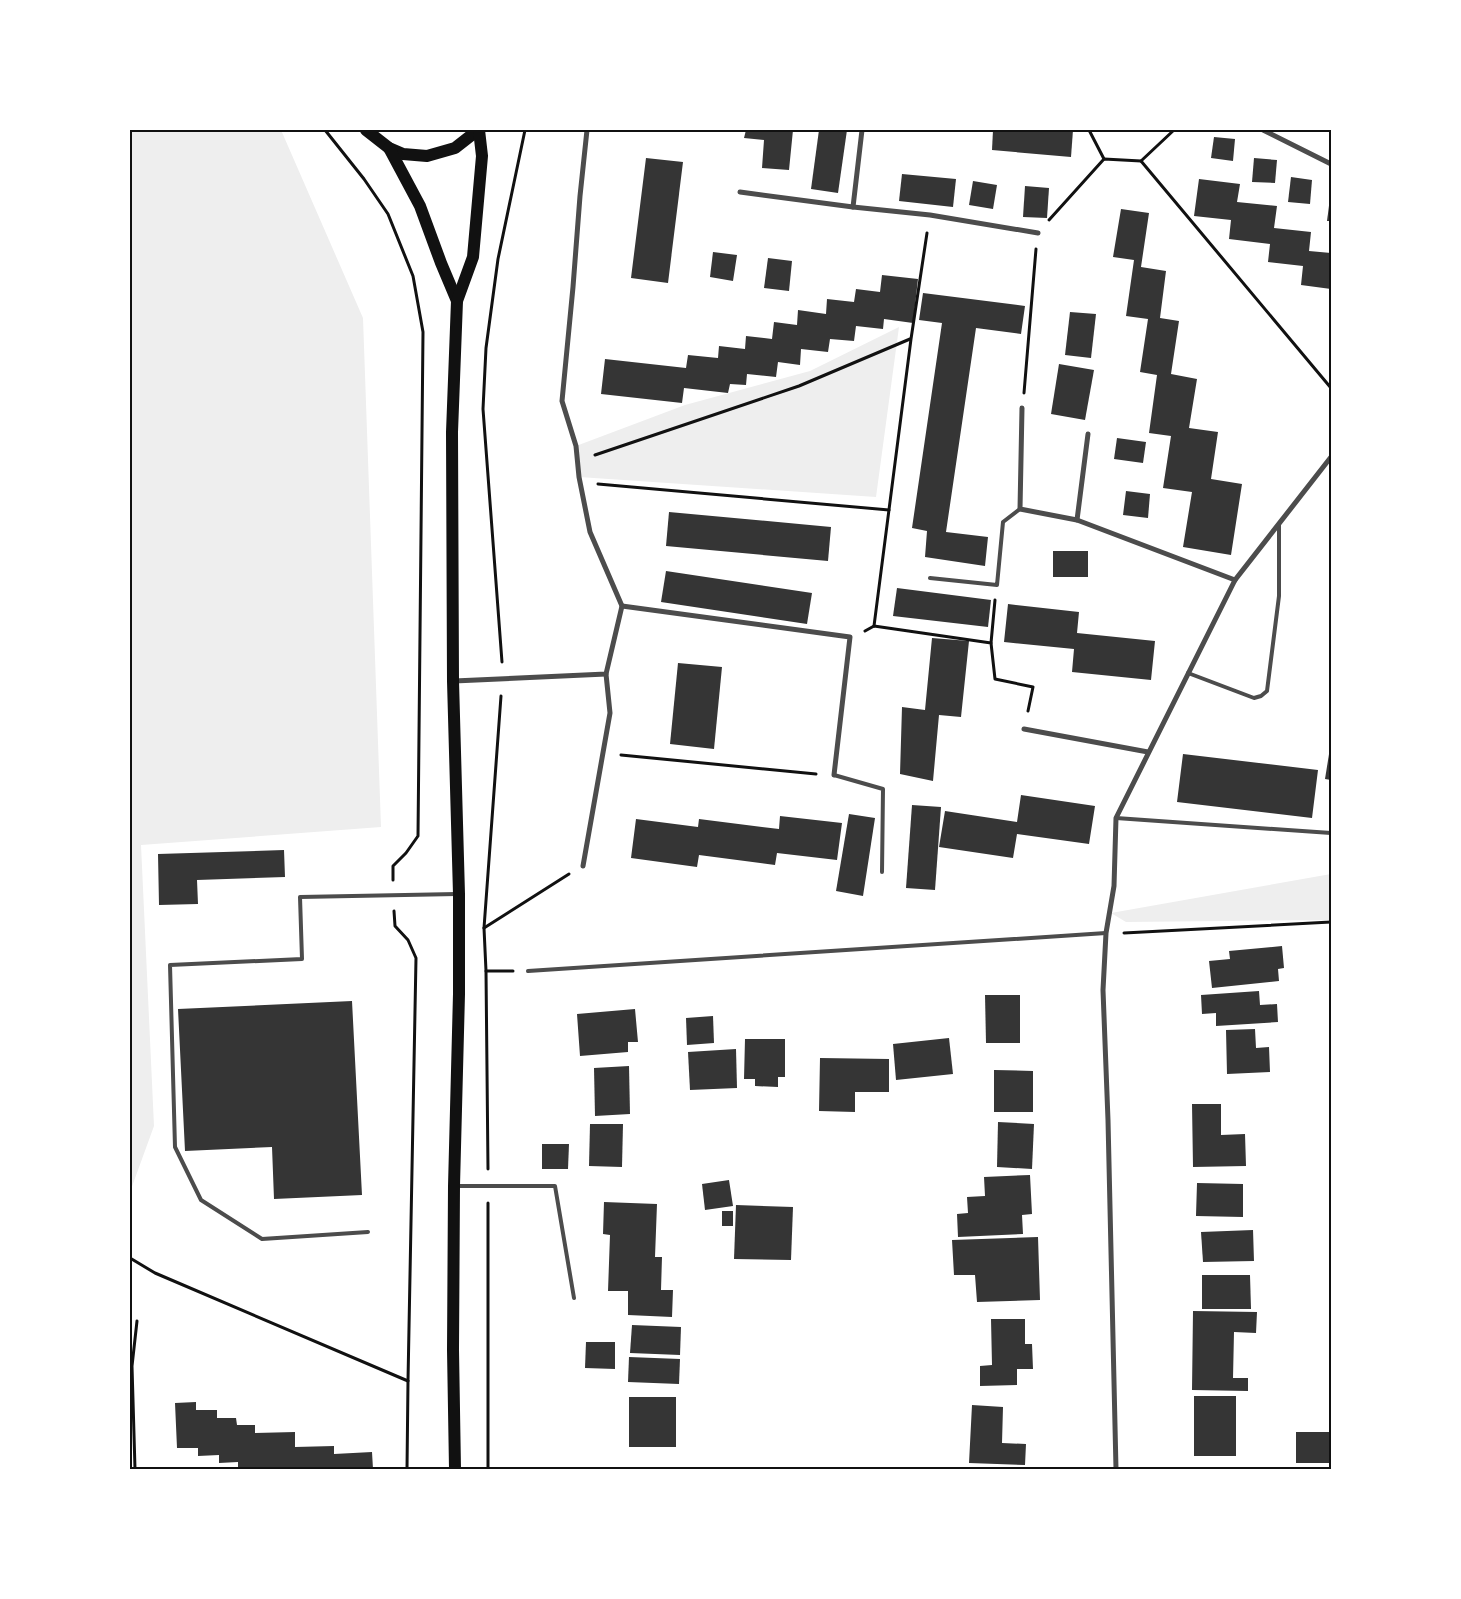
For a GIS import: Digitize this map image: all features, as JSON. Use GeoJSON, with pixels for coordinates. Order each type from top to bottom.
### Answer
{"type":"FeatureCollection","features":[{"type":"Feature","properties":{"kind":"main road"},"geometry":{"type":"LineString","coordinates":[[366,130],[389,148],[403,154],[427,156],[455,148],[479,130]]}},
{"type":"Feature","properties":{"kind":"main road"},"geometry":{"type":"LineString","coordinates":[[455,1469],[453,1350],[454,1186],[460,994],[453,681],[452,432],[457,301],[473,257],[482,156],[479,130]]}},
{"type":"Feature","properties":{"kind":"main road"},"geometry":{"type":"LineString","coordinates":[[389,148],[420,206],[440,263],[457,301]]}},
{"type":"Feature","properties":{"kind":"street"},"geometry":{"type":"LineString","coordinates":[[583,866],[610,713],[606,674],[622,606],[590,532],[580,483],[576,446],[562,401],[587,130]]}},
{"type":"Feature","properties":{"kind":"street"},"geometry":{"type":"LineString","coordinates":[[853,207],[862,130]]}},
{"type":"Feature","properties":{"kind":"street"},"geometry":{"type":"LineString","coordinates":[[1263,130],[1331,164]]}},
{"type":"Feature","properties":{"kind":"street"},"geometry":{"type":"LineString","coordinates":[[740,192],[930,215],[1038,232]]}},
{"type":"Feature","properties":{"kind":"street"},"geometry":{"type":"LineString","coordinates":[[1022,408],[1020,509],[1077,520],[1235,580]]}},
{"type":"Feature","properties":{"kind":"street"},"geometry":{"type":"LineString","coordinates":[[1077,520],[1088,434]]}},
{"type":"Feature","properties":{"kind":"street"},"geometry":{"type":"LineString","coordinates":[[1116,1469],[1103,990],[1106,933],[1114,886],[1116,818],[1235,580],[1331,457]]}},
{"type":"Feature","properties":{"kind":"street"},"geometry":{"type":"LineString","coordinates":[[622,606],[850,637],[834,776]]}},
{"type":"Feature","properties":{"kind":"street"},"geometry":{"type":"LineString","coordinates":[[453,681],[606,674]]}},
{"type":"Feature","properties":{"kind":"street"},"geometry":{"type":"LineString","coordinates":[[1024,729],[1148,752]]}},
{"type":"Feature","properties":{"kind":"lane"},"geometry":{"type":"LineString","coordinates":[[930,578],[997,585],[1003,522],[1020,509]]}},
{"type":"Feature","properties":{"kind":"lane"},"geometry":{"type":"LineString","coordinates":[[1188,673],[1254,698],[1261,696],[1267,691],[1279,596],[1279,523]]}},
{"type":"Feature","properties":{"kind":"lane"},"geometry":{"type":"LineString","coordinates":[[834,776],[883,789],[882,872]]}},
{"type":"Feature","properties":{"kind":"lane"},"geometry":{"type":"LineString","coordinates":[[1116,818],[1331,833]]}},
{"type":"Feature","properties":{"kind":"lane"},"geometry":{"type":"LineString","coordinates":[[368,1232],[262,1239],[201,1200],[175,1147],[170,965],[302,959],[300,897],[459,894]]}},
{"type":"Feature","properties":{"kind":"lane"},"geometry":{"type":"LineString","coordinates":[[528,971],[1106,933]]}},
{"type":"Feature","properties":{"kind":"lane"},"geometry":{"type":"LineString","coordinates":[[454,1186],[555,1186],[574,1298]]}},
{"type":"Feature","properties":{"kind":"path"},"geometry":{"type":"LineString","coordinates":[[325,130],[364,179],[388,214],[413,276],[423,332],[418,836],[406,854],[393,866],[395,926],[408,940],[416,958],[408,1469]]}},
{"type":"Feature","properties":{"kind":"path"},"geometry":{"type":"LineString","coordinates":[[502,653],[483,409],[486,348],[498,259],[525,130]]}},
{"type":"Feature","properties":{"kind":"path"},"geometry":{"type":"LineString","coordinates":[[1088,130],[1104,159]]}},
{"type":"Feature","properties":{"kind":"path"},"geometry":{"type":"LineString","coordinates":[[1104,159],[1141,161],[1174,130]]}},
{"type":"Feature","properties":{"kind":"path"},"geometry":{"type":"LineString","coordinates":[[1022,408],[1038,232],[1104,159]]}},
{"type":"Feature","properties":{"kind":"path"},"geometry":{"type":"LineString","coordinates":[[1141,161],[1331,388]]}},
{"type":"Feature","properties":{"kind":"path"},"geometry":{"type":"LineString","coordinates":[[874,626],[911,339],[930,215]]}},
{"type":"Feature","properties":{"kind":"path"},"geometry":{"type":"LineString","coordinates":[[577,461],[799,386],[911,339]]}},
{"type":"Feature","properties":{"kind":"path"},"geometry":{"type":"LineString","coordinates":[[580,483],[889,510]]}},
{"type":"Feature","properties":{"kind":"path"},"geometry":{"type":"LineString","coordinates":[[997,585],[991,643],[995,679],[1033,687],[1024,729]]}},
{"type":"Feature","properties":{"kind":"path"},"geometry":{"type":"LineString","coordinates":[[850,637],[874,626],[991,643]]}},
{"type":"Feature","properties":{"kind":"path"},"geometry":{"type":"LineString","coordinates":[[488,1469],[488,1186],[484,928],[500,711]]}},
{"type":"Feature","properties":{"kind":"path"},"geometry":{"type":"LineString","coordinates":[[603,753],[834,776]]}},
{"type":"Feature","properties":{"kind":"path"},"geometry":{"type":"LineString","coordinates":[[484,928],[583,866]]}},
{"type":"Feature","properties":{"kind":"path"},"geometry":{"type":"LineString","coordinates":[[1106,933],[1331,922]]}},
{"type":"Feature","properties":{"kind":"path"},"geometry":{"type":"LineString","coordinates":[[486,971],[528,971]]}},
{"type":"Feature","properties":{"kind":"path"},"geometry":{"type":"LineString","coordinates":[[130,1258],[155,1273],[408,1381]]}},
{"type":"Feature","properties":{"kind":"path"},"geometry":{"type":"LineString","coordinates":[[135,1469],[132,1366],[137,1321]]}},
{"type":"Feature","properties":{"kind":"shaded area"},"geometry":{"type":"Polygon","coordinates":[[[130,130],[281,130],[363,318],[381,827],[141,845],[154,1126],[130,1192],[130,130]]]}},
{"type":"Feature","properties":{"kind":"shaded area"},"geometry":{"type":"Polygon","coordinates":[[[899,327],[876,497],[579,477],[576,446],[685,405],[810,371],[899,327]]]}},
{"type":"Feature","properties":{"kind":"shaded area"},"geometry":{"type":"Polygon","coordinates":[[[1331,874],[1331,920],[1126,922],[1111,913],[1331,874]]]}},
{"type":"Feature","properties":{"kind":"building"},"geometry":{"type":"Polygon","coordinates":[[[746,130],[793,130],[789,170],[762,168],[764,140],[744,138],[746,130]]]}},
{"type":"Feature","properties":{"kind":"building"},"geometry":{"type":"Polygon","coordinates":[[[819,130],[847,130],[838,193],[811,189],[819,130]]]}},
{"type":"Feature","properties":{"kind":"building"},"geometry":{"type":"Polygon","coordinates":[[[993,130],[1073,130],[1071,157],[992,150],[993,130]]]}},
{"type":"Feature","properties":{"kind":"building"},"geometry":{"type":"Polygon","coordinates":[[[1214,137],[1235,139],[1233,161],[1211,158],[1214,137]]]}},
{"type":"Feature","properties":{"kind":"building"},"geometry":{"type":"Polygon","coordinates":[[[646,158],[683,162],[668,283],[631,278],[646,158]]]}},
{"type":"Feature","properties":{"kind":"building"},"geometry":{"type":"Polygon","coordinates":[[[1254,158],[1277,160],[1275,183],[1252,182],[1254,158]]]}},
{"type":"Feature","properties":{"kind":"building"},"geometry":{"type":"Polygon","coordinates":[[[902,174],[956,179],[953,207],[899,201],[902,174]]]}},
{"type":"Feature","properties":{"kind":"building"},"geometry":{"type":"Polygon","coordinates":[[[1291,177],[1312,180],[1310,204],[1288,202],[1291,177]]]}},
{"type":"Feature","properties":{"kind":"building"},"geometry":{"type":"Polygon","coordinates":[[[1199,179],[1240,184],[1237,202],[1277,206],[1274,228],[1311,232],[1309,251],[1331,253],[1331,289],[1301,285],[1303,266],[1268,262],[1270,244],[1229,239],[1231,220],[1194,216],[1199,179]]]}},
{"type":"Feature","properties":{"kind":"building"},"geometry":{"type":"Polygon","coordinates":[[[973,181],[997,185],[993,209],[969,205],[973,181]]]}},
{"type":"Feature","properties":{"kind":"building"},"geometry":{"type":"Polygon","coordinates":[[[1025,186],[1049,188],[1047,218],[1023,217],[1025,186]]]}},
{"type":"Feature","properties":{"kind":"building"},"geometry":{"type":"Polygon","coordinates":[[[1330,198],[1331,221],[1327,221],[1330,198]]]}},
{"type":"Feature","properties":{"kind":"building"},"geometry":{"type":"Polygon","coordinates":[[[1121,209],[1149,213],[1141,267],[1166,271],[1160,318],[1179,321],[1171,374],[1197,379],[1189,428],[1218,432],[1211,479],[1242,484],[1231,555],[1183,547],[1192,492],[1163,488],[1171,436],[1149,433],[1157,375],[1140,372],[1148,319],[1126,316],[1134,260],[1113,257],[1121,209]]]}},
{"type":"Feature","properties":{"kind":"building"},"geometry":{"type":"Polygon","coordinates":[[[713,252],[737,255],[733,281],[710,277],[713,252]]]}},
{"type":"Feature","properties":{"kind":"building"},"geometry":{"type":"Polygon","coordinates":[[[768,258],[792,261],[789,291],[764,288],[768,258]]]}},
{"type":"Feature","properties":{"kind":"building"},"geometry":{"type":"Polygon","coordinates":[[[882,275],[918,279],[913,323],[884,319],[883,329],[856,326],[854,341],[830,339],[828,352],[801,349],[800,365],[778,362],[776,377],[747,374],[746,385],[730,384],[728,393],[684,388],[682,403],[601,394],[605,359],[686,368],[688,355],[718,358],[719,346],[745,349],[746,336],[772,339],[774,322],[797,325],[798,310],[826,314],[827,299],[854,302],[856,289],[880,292],[882,275]]]}},
{"type":"Feature","properties":{"kind":"building"},"geometry":{"type":"Polygon","coordinates":[[[923,293],[1025,306],[1021,334],[976,328],[946,532],[988,537],[985,566],[925,557],[927,531],[912,528],[942,323],[919,320],[923,293]]]}},
{"type":"Feature","properties":{"kind":"building"},"geometry":{"type":"Polygon","coordinates":[[[1070,312],[1096,314],[1091,358],[1065,355],[1070,312]]]}},
{"type":"Feature","properties":{"kind":"building"},"geometry":{"type":"Polygon","coordinates":[[[1059,364],[1094,370],[1085,420],[1051,414],[1059,364]]]}},
{"type":"Feature","properties":{"kind":"building"},"geometry":{"type":"Polygon","coordinates":[[[1117,438],[1146,442],[1143,463],[1114,459],[1117,438]]]}},
{"type":"Feature","properties":{"kind":"building"},"geometry":{"type":"Polygon","coordinates":[[[1126,491],[1150,494],[1148,518],[1123,515],[1126,491]]]}},
{"type":"Feature","properties":{"kind":"building"},"geometry":{"type":"Polygon","coordinates":[[[669,512],[831,527],[828,561],[666,546],[669,512]]]}},
{"type":"Feature","properties":{"kind":"building"},"geometry":{"type":"Polygon","coordinates":[[[1053,551],[1088,551],[1088,577],[1053,577],[1053,551]]]}},
{"type":"Feature","properties":{"kind":"building"},"geometry":{"type":"Polygon","coordinates":[[[666,571],[812,593],[807,624],[661,602],[666,571]]]}},
{"type":"Feature","properties":{"kind":"building"},"geometry":{"type":"Polygon","coordinates":[[[897,588],[991,600],[988,627],[893,616],[897,588]]]}},
{"type":"Feature","properties":{"kind":"building"},"geometry":{"type":"Polygon","coordinates":[[[1008,604],[1079,612],[1077,633],[1155,641],[1151,680],[1072,672],[1074,649],[1004,642],[1008,604]]]}},
{"type":"Feature","properties":{"kind":"building"},"geometry":{"type":"Polygon","coordinates":[[[932,638],[969,641],[961,717],[939,715],[933,781],[900,774],[902,707],[925,710],[932,638]]]}},
{"type":"Feature","properties":{"kind":"building"},"geometry":{"type":"Polygon","coordinates":[[[678,663],[722,667],[714,749],[670,744],[678,663]]]}},
{"type":"Feature","properties":{"kind":"building"},"geometry":{"type":"Polygon","coordinates":[[[1331,748],[1331,780],[1325,779],[1331,748]]]}},
{"type":"Feature","properties":{"kind":"building"},"geometry":{"type":"Polygon","coordinates":[[[1183,754],[1318,770],[1312,818],[1177,802],[1183,754]]]}},
{"type":"Feature","properties":{"kind":"building"},"geometry":{"type":"Polygon","coordinates":[[[1021,795],[1095,806],[1089,844],[1017,834],[1013,858],[939,847],[945,811],[1017,822],[1021,795]]]}},
{"type":"Feature","properties":{"kind":"building"},"geometry":{"type":"Polygon","coordinates":[[[912,805],[941,807],[935,890],[906,888],[912,805]]]}},
{"type":"Feature","properties":{"kind":"building"},"geometry":{"type":"Polygon","coordinates":[[[849,814],[875,818],[863,896],[836,891],[849,814]]]}},
{"type":"Feature","properties":{"kind":"building"},"geometry":{"type":"Polygon","coordinates":[[[780,816],[842,823],[837,860],[777,853],[775,865],[699,855],[697,867],[631,858],[636,819],[698,827],[699,819],[779,829],[780,816]]]}},
{"type":"Feature","properties":{"kind":"building"},"geometry":{"type":"Polygon","coordinates":[[[284,850],[285,877],[197,880],[198,904],[159,905],[158,854],[284,850]]]}},
{"type":"Feature","properties":{"kind":"building"},"geometry":{"type":"Polygon","coordinates":[[[1282,946],[1284,968],[1278,969],[1279,981],[1212,988],[1209,961],[1230,959],[1229,951],[1282,946]]]}},
{"type":"Feature","properties":{"kind":"building"},"geometry":{"type":"Polygon","coordinates":[[[1259,991],[1260,1005],[1277,1004],[1278,1022],[1216,1026],[1216,1013],[1202,1014],[1201,995],[1259,991]]]}},
{"type":"Feature","properties":{"kind":"building"},"geometry":{"type":"Polygon","coordinates":[[[985,995],[1020,995],[1020,1043],[986,1043],[985,995]]]}},
{"type":"Feature","properties":{"kind":"building"},"geometry":{"type":"Polygon","coordinates":[[[352,1001],[362,1195],[274,1199],[272,1147],[185,1151],[178,1009],[352,1001]]]}},
{"type":"Feature","properties":{"kind":"building"},"geometry":{"type":"Polygon","coordinates":[[[635,1009],[638,1042],[628,1042],[628,1052],[580,1056],[577,1014],[635,1009]]]}},
{"type":"Feature","properties":{"kind":"building"},"geometry":{"type":"Polygon","coordinates":[[[713,1016],[714,1043],[687,1045],[686,1018],[713,1016]]]}},
{"type":"Feature","properties":{"kind":"building"},"geometry":{"type":"Polygon","coordinates":[[[1255,1029],[1256,1048],[1269,1047],[1270,1072],[1227,1074],[1226,1030],[1255,1029]]]}},
{"type":"Feature","properties":{"kind":"building"},"geometry":{"type":"Polygon","coordinates":[[[949,1038],[953,1074],[896,1080],[893,1044],[949,1038]]]}},
{"type":"Feature","properties":{"kind":"building"},"geometry":{"type":"Polygon","coordinates":[[[745,1039],[785,1039],[785,1077],[778,1077],[778,1087],[755,1086],[755,1079],[744,1079],[745,1039]]]}},
{"type":"Feature","properties":{"kind":"building"},"geometry":{"type":"Polygon","coordinates":[[[736,1049],[737,1088],[690,1090],[688,1052],[736,1049]]]}},
{"type":"Feature","properties":{"kind":"building"},"geometry":{"type":"Polygon","coordinates":[[[820,1058],[889,1059],[889,1092],[855,1092],[855,1112],[819,1111],[820,1058]]]}},
{"type":"Feature","properties":{"kind":"building"},"geometry":{"type":"Polygon","coordinates":[[[629,1066],[630,1114],[595,1116],[594,1068],[629,1066]]]}},
{"type":"Feature","properties":{"kind":"building"},"geometry":{"type":"Polygon","coordinates":[[[994,1070],[1033,1071],[1033,1112],[994,1112],[994,1070]]]}},
{"type":"Feature","properties":{"kind":"building"},"geometry":{"type":"Polygon","coordinates":[[[1192,1104],[1221,1104],[1221,1135],[1245,1134],[1246,1166],[1193,1167],[1192,1104]]]}},
{"type":"Feature","properties":{"kind":"building"},"geometry":{"type":"Polygon","coordinates":[[[998,1122],[1034,1124],[1032,1169],[997,1167],[998,1122]]]}},
{"type":"Feature","properties":{"kind":"building"},"geometry":{"type":"Polygon","coordinates":[[[590,1124],[623,1124],[622,1167],[589,1166],[590,1124]]]}},
{"type":"Feature","properties":{"kind":"building"},"geometry":{"type":"Polygon","coordinates":[[[542,1144],[569,1144],[568,1169],[542,1169],[542,1144]]]}},
{"type":"Feature","properties":{"kind":"building"},"geometry":{"type":"Polygon","coordinates":[[[1030,1175],[1032,1214],[1022,1215],[1023,1234],[958,1237],[957,1214],[968,1213],[967,1197],[985,1196],[984,1177],[1030,1175]]]}},
{"type":"Feature","properties":{"kind":"building"},"geometry":{"type":"Polygon","coordinates":[[[729,1180],[733,1206],[705,1210],[702,1184],[729,1180]]]}},
{"type":"Feature","properties":{"kind":"building"},"geometry":{"type":"Polygon","coordinates":[[[1197,1183],[1243,1184],[1243,1217],[1196,1216],[1197,1183]]]}},
{"type":"Feature","properties":{"kind":"building"},"geometry":{"type":"Polygon","coordinates":[[[604,1202],[657,1204],[655,1257],[662,1257],[661,1290],[673,1290],[672,1317],[628,1315],[628,1291],[608,1291],[610,1235],[603,1234],[604,1202]]]}},
{"type":"Feature","properties":{"kind":"building"},"geometry":{"type":"Polygon","coordinates":[[[736,1205],[793,1207],[791,1260],[734,1259],[736,1205]]]}},
{"type":"Feature","properties":{"kind":"building"},"geometry":{"type":"Polygon","coordinates":[[[722,1211],[733,1211],[733,1226],[722,1226],[722,1211]]]}},
{"type":"Feature","properties":{"kind":"building"},"geometry":{"type":"Polygon","coordinates":[[[1253,1230],[1254,1261],[1203,1262],[1201,1232],[1253,1230]]]}},
{"type":"Feature","properties":{"kind":"building"},"geometry":{"type":"Polygon","coordinates":[[[1038,1237],[1040,1300],[977,1302],[975,1275],[954,1275],[952,1240],[1038,1237]]]}},
{"type":"Feature","properties":{"kind":"building"},"geometry":{"type":"Polygon","coordinates":[[[1202,1275],[1250,1275],[1251,1309],[1202,1309],[1202,1275]]]}},
{"type":"Feature","properties":{"kind":"building"},"geometry":{"type":"Polygon","coordinates":[[[1193,1311],[1257,1312],[1256,1333],[1234,1332],[1233,1378],[1248,1378],[1248,1391],[1192,1390],[1193,1311]]]}},
{"type":"Feature","properties":{"kind":"building"},"geometry":{"type":"Polygon","coordinates":[[[991,1319],[1025,1319],[1025,1344],[1032,1344],[1033,1369],[1017,1369],[1017,1385],[980,1386],[980,1366],[992,1365],[991,1319]]]}},
{"type":"Feature","properties":{"kind":"building"},"geometry":{"type":"Polygon","coordinates":[[[632,1325],[681,1327],[680,1355],[630,1353],[632,1325]]]}},
{"type":"Feature","properties":{"kind":"building"},"geometry":{"type":"Polygon","coordinates":[[[586,1342],[615,1342],[615,1369],[585,1368],[586,1342]]]}},
{"type":"Feature","properties":{"kind":"building"},"geometry":{"type":"Polygon","coordinates":[[[629,1357],[680,1359],[679,1384],[628,1382],[629,1357]]]}},
{"type":"Feature","properties":{"kind":"building"},"geometry":{"type":"Polygon","coordinates":[[[1194,1396],[1236,1396],[1236,1456],[1194,1456],[1194,1396]]]}},
{"type":"Feature","properties":{"kind":"building"},"geometry":{"type":"Polygon","coordinates":[[[629,1397],[676,1397],[676,1447],[629,1447],[629,1397]]]}},
{"type":"Feature","properties":{"kind":"building"},"geometry":{"type":"Polygon","coordinates":[[[196,1402],[196,1410],[217,1410],[217,1418],[236,1418],[237,1425],[255,1425],[255,1433],[295,1432],[295,1447],[334,1446],[334,1454],[372,1452],[373,1469],[238,1469],[238,1462],[219,1463],[219,1455],[198,1456],[198,1448],[177,1448],[175,1403],[196,1402]]]}},
{"type":"Feature","properties":{"kind":"building"},"geometry":{"type":"Polygon","coordinates":[[[972,1405],[1003,1407],[1002,1443],[1026,1444],[1025,1465],[969,1463],[972,1405]]]}},
{"type":"Feature","properties":{"kind":"building"},"geometry":{"type":"Polygon","coordinates":[[[1296,1432],[1331,1432],[1331,1463],[1296,1463],[1296,1432]]]}}]}
